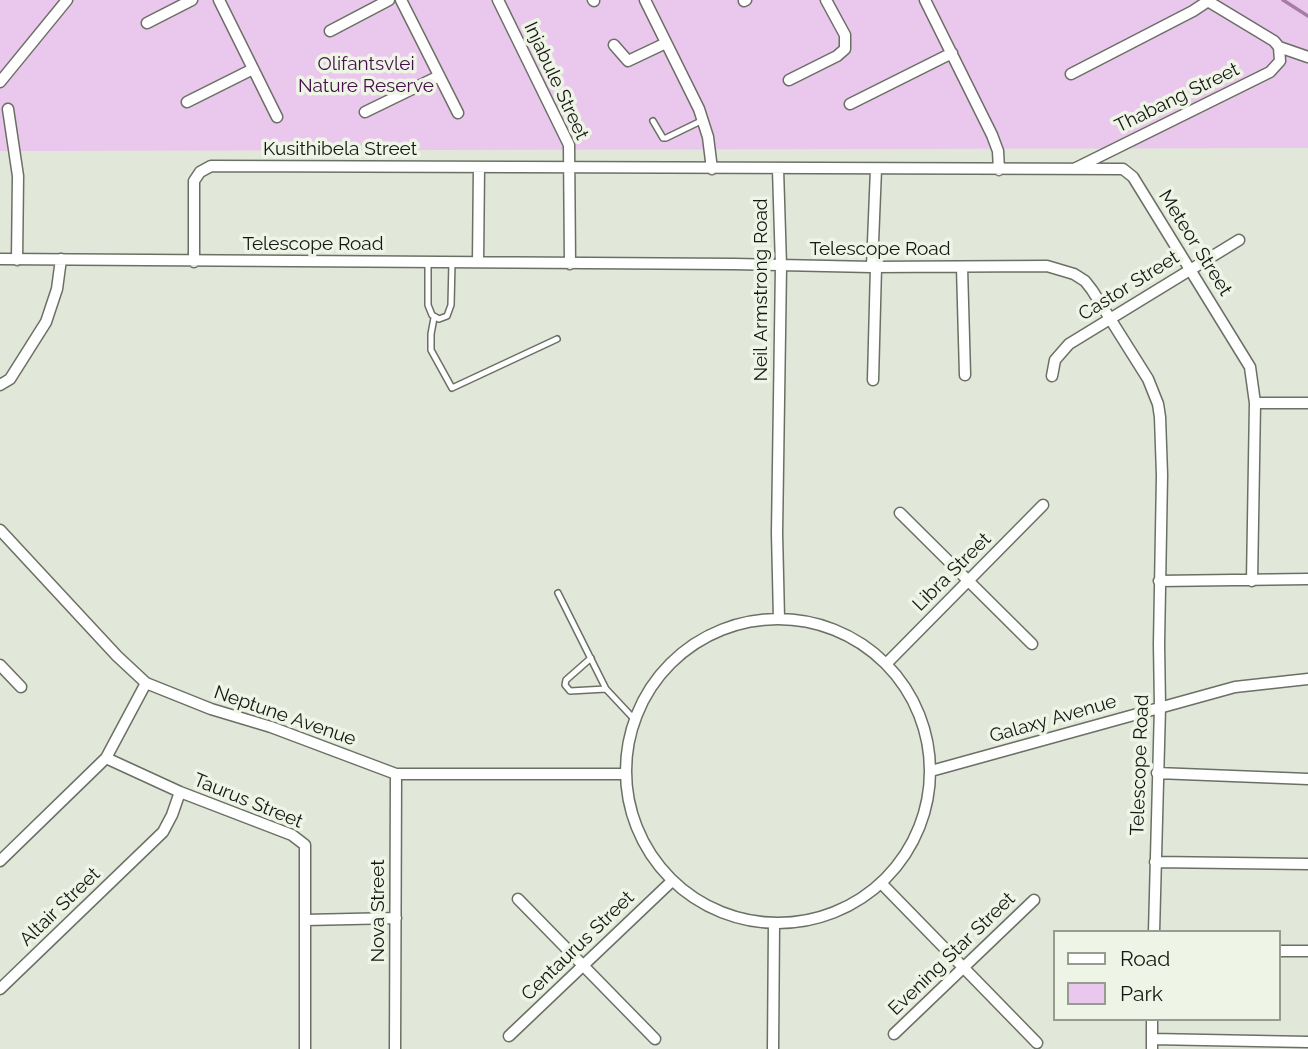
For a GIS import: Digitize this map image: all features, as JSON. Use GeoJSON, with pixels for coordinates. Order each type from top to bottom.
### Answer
{"type":"FeatureCollection","features":[{"type":"Feature","properties":{"kind":"street"},"geometry":{"type":"LineString","coordinates":[[0,82],[66,0]]}},
{"type":"Feature","properties":{"kind":"street"},"geometry":{"type":"LineString","coordinates":[[147,23],[192,0]]}},
{"type":"Feature","properties":{"kind":"street"},"geometry":{"type":"LineString","coordinates":[[219,0],[277,117]]}},
{"type":"Feature","properties":{"kind":"street"},"geometry":{"type":"LineString","coordinates":[[330,31],[389,0]]}},
{"type":"Feature","properties":{"kind":"street"},"geometry":{"type":"LineString","coordinates":[[401,0],[458,113]]}},
{"type":"Feature","properties":{"kind":"street","name":"Injabule Street"},"geometry":{"type":"LineString","coordinates":[[498,0],[569,145],[569,264]]}},
{"type":"Feature","properties":{"kind":"street"},"geometry":{"type":"LineString","coordinates":[[645,0],[694,96],[703,120],[712,169]]}},
{"type":"Feature","properties":{"kind":"street"},"geometry":{"type":"LineString","coordinates":[[789,80],[837,56],[845,49],[845,36],[826,0]]}},
{"type":"Feature","properties":{"kind":"street"},"geometry":{"type":"LineString","coordinates":[[925,0],[997,146],[999,170]]}},
{"type":"Feature","properties":{"kind":"street"},"geometry":{"type":"LineString","coordinates":[[1071,74],[1193,11],[1207,1],[1274,41],[1279,47],[1308,57]]}},
{"type":"Feature","properties":{"kind":"street"},"geometry":{"type":"LineString","coordinates":[[614,46],[628,61],[666,43]]}},
{"type":"Feature","properties":{"kind":"street","name":"Thabang Street"},"geometry":{"type":"LineString","coordinates":[[1074,169],[1270,72],[1281,58],[1279,47]]}},
{"type":"Feature","properties":{"kind":"street"},"geometry":{"type":"LineString","coordinates":[[850,104],[952,53]]}},
{"type":"Feature","properties":{"kind":"street"},"geometry":{"type":"LineString","coordinates":[[187,102],[253,69]]}},
{"type":"Feature","properties":{"kind":"street"},"geometry":{"type":"LineString","coordinates":[[365,112],[439,76]]}},
{"type":"Feature","properties":{"kind":"street"},"geometry":{"type":"LineString","coordinates":[[8,109],[19,187],[17,260]]}},
{"type":"Feature","properties":{"kind":"street","name":"Kusithibela Street"},"geometry":{"type":"LineString","coordinates":[[194,262],[194,181],[200,172],[208,167],[479,167]]}},
{"type":"Feature","properties":{"kind":"street"},"geometry":{"type":"LineString","coordinates":[[478,262],[479,167],[778,169]]}},
{"type":"Feature","properties":{"kind":"street","name":"Meteor Street"},"geometry":{"type":"LineString","coordinates":[[778,169],[1123,169],[1130,173],[1250,367],[1255,403],[1252,581]]}},
{"type":"Feature","properties":{"kind":"street","name":"Neil Armstrong Road"},"geometry":{"type":"LineString","coordinates":[[778,169],[781,266],[777,522],[779,619]]}},
{"type":"Feature","properties":{"kind":"street"},"geometry":{"type":"LineString","coordinates":[[873,380],[876,169]]}},
{"type":"Feature","properties":{"kind":"street","name":"Castor Street"},"geometry":{"type":"LineString","coordinates":[[1052,376],[1055,360],[1060,352],[1110,318],[1239,240]]}},
{"type":"Feature","properties":{"kind":"street","name":"Telescope Road"},"geometry":{"type":"LineString","coordinates":[[0,259],[1047,267],[1064,269],[1085,281],[1148,379],[1158,404],[1161,432],[1160,707],[1154,930]]}},
{"type":"Feature","properties":{"kind":"street"},"geometry":{"type":"LineString","coordinates":[[0,385],[6,383],[14,374],[46,322],[57,289],[61,259]]}},
{"type":"Feature","properties":{"kind":"street"},"geometry":{"type":"LineString","coordinates":[[962,267],[965,375]]}},
{"type":"Feature","properties":{"kind":"street"},"geometry":{"type":"LineString","coordinates":[[1255,403],[1308,403]]}},
{"type":"Feature","properties":{"kind":"street","name":"Libra Street"},"geometry":{"type":"LineString","coordinates":[[887,663],[1043,505]]}},
{"type":"Feature","properties":{"kind":"street"},"geometry":{"type":"LineString","coordinates":[[900,513],[1032,644]]}},
{"type":"Feature","properties":{"kind":"street","name":"Neptune Avenue"},"geometry":{"type":"LineString","coordinates":[[0,530],[117,656],[146,683],[211,709],[271,727],[396,774],[626,774]]}},
{"type":"Feature","properties":{"kind":"street"},"geometry":{"type":"LineString","coordinates":[[1159,581],[1308,579]]}},
{"type":"Feature","properties":{"kind":"street"},"geometry":{"type":"LineString","coordinates":[[779,619],[799,620],[837,630],[872,650],[887,663],[906,687],[920,713],[929,741],[931,771],[928,803],[918,833],[902,860],[881,883],[863,898],[831,914],[797,923],[774,924],[719,912],[694,899],[672,881],[653,858],[638,832],[629,804],[626,774],[628,747],[635,720],[652,687],[676,659],[691,647],[724,629],[760,620],[779,619]]}},
{"type":"Feature","properties":{"kind":"street"},"geometry":{"type":"LineString","coordinates":[[0,665],[21,687]]}},
{"type":"Feature","properties":{"kind":"street","name":"Galaxy Avenue"},"geometry":{"type":"LineString","coordinates":[[931,771],[1235,687],[1308,680]]}},
{"type":"Feature","properties":{"kind":"street"},"geometry":{"type":"LineString","coordinates":[[0,861],[106,758],[146,683]]}},
{"type":"Feature","properties":{"kind":"street","name":"Taurus Street"},"geometry":{"type":"LineString","coordinates":[[106,758],[180,792],[256,820],[302,841],[307,851],[305,1049]]}},
{"type":"Feature","properties":{"kind":"street"},"geometry":{"type":"LineString","coordinates":[[1157,773],[1308,779]]}},
{"type":"Feature","properties":{"kind":"street","name":"Nova Street"},"geometry":{"type":"LineString","coordinates":[[395,1049],[396,774]]}},
{"type":"Feature","properties":{"kind":"street","name":"Altair Street"},"geometry":{"type":"LineString","coordinates":[[0,989],[163,832],[180,792]]}},
{"type":"Feature","properties":{"kind":"street"},"geometry":{"type":"LineString","coordinates":[[1155,862],[1308,864]]}},
{"type":"Feature","properties":{"kind":"street","name":"Centaurus Street"},"geometry":{"type":"LineString","coordinates":[[509,1037],[672,881]]}},
{"type":"Feature","properties":{"kind":"street"},"geometry":{"type":"LineString","coordinates":[[881,883],[1037,1043]]}},
{"type":"Feature","properties":{"kind":"street"},"geometry":{"type":"LineString","coordinates":[[518,899],[655,1038]]}},
{"type":"Feature","properties":{"kind":"street","name":"Evening Star Street"},"geometry":{"type":"LineString","coordinates":[[894,1034],[1034,900]]}},
{"type":"Feature","properties":{"kind":"street"},"geometry":{"type":"LineString","coordinates":[[305,920],[396,918]]}},
{"type":"Feature","properties":{"kind":"street"},"geometry":{"type":"LineString","coordinates":[[774,924],[774,1049]]}},
{"type":"Feature","properties":{"kind":"street"},"geometry":{"type":"LineString","coordinates":[[1280,951],[1308,951]]}},
{"type":"Feature","properties":{"kind":"street"},"geometry":{"type":"LineString","coordinates":[[1152,1021],[1152,1044],[1308,1042]]}},
{"type":"Feature","properties":{"kind":"lane"},"geometry":{"type":"LineString","coordinates":[[653,121],[660,134],[666,138],[703,120]]}},
{"type":"Feature","properties":{"kind":"lane"},"geometry":{"type":"LineString","coordinates":[[428,262],[428,305],[434,318],[431,350],[452,388],[558,339]]}},
{"type":"Feature","properties":{"kind":"lane"},"geometry":{"type":"LineString","coordinates":[[434,318],[443,318],[449,313],[452,262]]}},
{"type":"Feature","properties":{"kind":"lane"},"geometry":{"type":"LineString","coordinates":[[558,593],[606,689],[635,720]]}},
{"type":"Feature","properties":{"kind":"lane"},"geometry":{"type":"LineString","coordinates":[[591,659],[566,680],[566,689],[606,689]]}},
{"type":"Feature","properties":{"kind":"green space","name":"Olifantsvlei Nature Reserve"},"geometry":{"type":"Polygon","coordinates":[[[0,0],[1308,0],[1308,148],[0,151],[0,0]]]}},
{"type":"Feature","properties":{"kind":"waterway"},"geometry":{"type":"LineString","coordinates":[[1283,0],[1308,16]]}}]}
